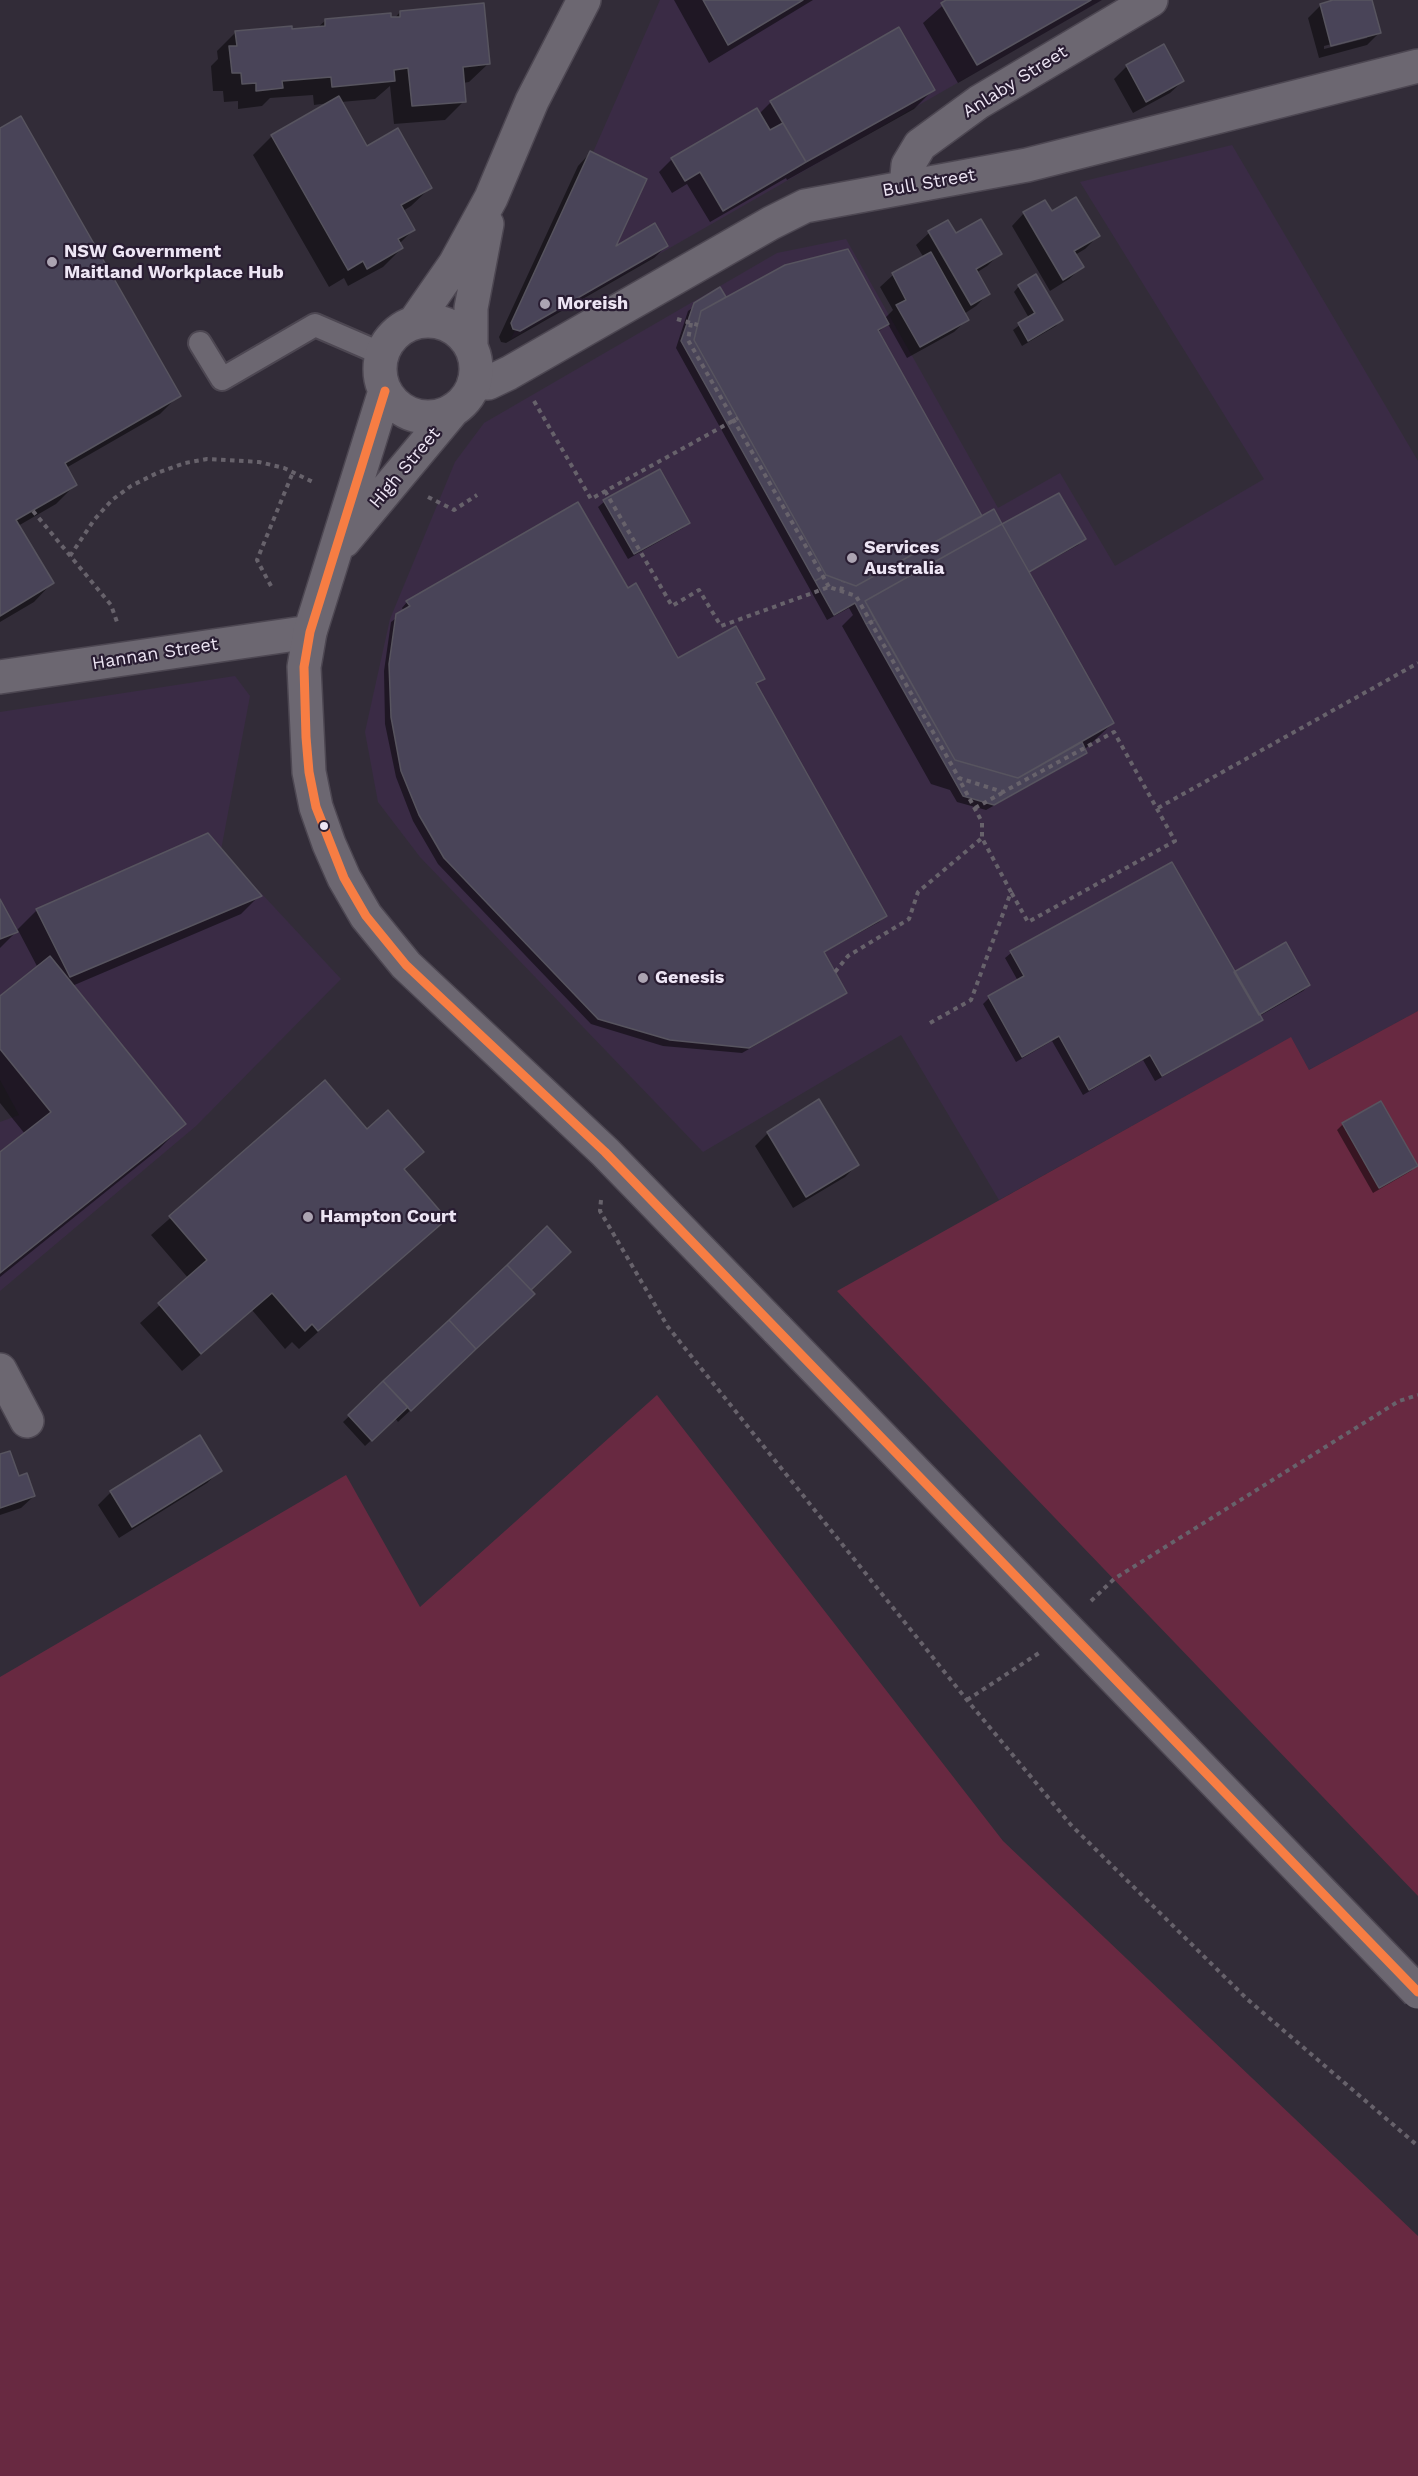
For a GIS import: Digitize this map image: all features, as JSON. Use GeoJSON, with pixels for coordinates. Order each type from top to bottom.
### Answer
{"type":"FeatureCollection","features":[{"type":"Feature","properties":{"kind":"main road"},"geometry":{"type":"LineString","coordinates":[[553,56],[573,0]]}},
{"type":"Feature","properties":{"kind":"main road"},"geometry":{"type":"LineString","coordinates":[[491,198],[471,308],[471,347],[476,363],[474,383],[465,400],[454,410],[435,416],[416,415],[398,406],[385,391],[381,373],[382,354],[398,332],[414,322],[455,264],[491,198],[553,56],[584,0]]}},
{"type":"Feature","properties":{"kind":"main road","name":"Anlaby Street"},"geometry":{"type":"LineString","coordinates":[[906,187],[908,165],[920,145],[979,102],[1151,0]]}},
{"type":"Feature","properties":{"kind":"main road","name":"Bull Street"},"geometry":{"type":"LineString","coordinates":[[474,383],[488,383],[509,373],[805,206],[1027,165],[1418,66]]}},
{"type":"Feature","properties":{"kind":"main road"},"geometry":{"type":"LineString","coordinates":[[414,322],[436,322],[447,325],[456,330],[471,347]]}},
{"type":"Feature","properties":{"kind":"main road","name":"High Street"},"geometry":{"type":"LineString","coordinates":[[385,391],[310,632],[304,667],[309,772],[316,807],[344,878],[366,916],[406,965],[605,1152],[1418,1992]]}},
{"type":"Feature","properties":{"kind":"main road","name":"High Street"},"geometry":{"type":"LineString","coordinates":[[333,554],[454,410]]}},
{"type":"Feature","properties":{"kind":"main road","name":"Hannan Street"},"geometry":{"type":"LineString","coordinates":[[0,677],[310,632]]}},
{"type":"Feature","properties":{"kind":"main road"},"geometry":{"type":"LineString","coordinates":[[0,1370],[27,1421]]}},
{"type":"Feature","properties":{"kind":"lane"},"geometry":{"type":"LineString","coordinates":[[200,343],[222,379],[315,325],[382,354]]}},
{"type":"Feature","properties":{"kind":"path"},"geometry":{"type":"LineString","coordinates":[[677,319],[698,325]]}},
{"type":"Feature","properties":{"kind":"path"},"geometry":{"type":"LineString","coordinates":[[691,323],[688,340],[829,587]]}},
{"type":"Feature","properties":{"kind":"path"},"geometry":{"type":"LineString","coordinates":[[533,400],[591,499],[735,419]]}},
{"type":"Feature","properties":{"kind":"path"},"geometry":{"type":"LineString","coordinates":[[70,556],[94,520],[112,500],[131,486],[157,473],[184,464],[207,459],[259,462],[293,472],[315,483]]}},
{"type":"Feature","properties":{"kind":"path"},"geometry":{"type":"LineString","coordinates":[[271,586],[257,560],[293,472]]}},
{"type":"Feature","properties":{"kind":"path"},"geometry":{"type":"LineString","coordinates":[[605,491],[672,606],[699,590],[721,626],[829,587],[856,596],[975,808],[982,822],[982,838],[1028,922],[1175,841],[1114,732],[975,808]]}},
{"type":"Feature","properties":{"kind":"path"},"geometry":{"type":"LineString","coordinates":[[427,497],[454,510],[477,495]]}},
{"type":"Feature","properties":{"kind":"path"},"geometry":{"type":"LineString","coordinates":[[33,511],[111,605]]}},
{"type":"Feature","properties":{"kind":"path"},"geometry":{"type":"LineString","coordinates":[[841,591],[843,582]]}},
{"type":"Feature","properties":{"kind":"path"},"geometry":{"type":"LineString","coordinates":[[1158,808],[1418,663]]}},
{"type":"Feature","properties":{"kind":"path"},"geometry":{"type":"LineString","coordinates":[[959,778],[1003,792]]}},
{"type":"Feature","properties":{"kind":"path"},"geometry":{"type":"LineString","coordinates":[[835,972],[848,956],[909,919],[918,892],[982,838]]}},
{"type":"Feature","properties":{"kind":"path"},"geometry":{"type":"LineString","coordinates":[[930,1023],[971,1000],[1011,892]]}},
{"type":"Feature","properties":{"kind":"path"},"geometry":{"type":"LineString","coordinates":[[605,1152],[600,1211],[668,1327],[967,1700],[1071,1825],[1247,1999],[1418,2146]]}},
{"type":"Feature","properties":{"kind":"path"},"geometry":{"type":"LineString","coordinates":[[1114,1579],[1399,1401],[1418,1395]]}},
{"type":"Feature","properties":{"kind":"shaded area"},"geometry":{"type":"Polygon","coordinates":[[[660,0],[1102,0],[511,339],[660,0]]]}},
{"type":"Feature","properties":{"kind":"shaded area"},"geometry":{"type":"Polygon","coordinates":[[[1232,145],[1418,461],[1418,1011],[1309,1070],[1290,1038],[999,1200],[901,1035],[703,1152],[420,857],[378,802],[365,732],[390,619],[455,462],[484,423],[777,253],[846,239],[998,508],[1060,473],[1115,566],[1264,479],[1080,182],[1232,145]]]}},
{"type":"Feature","properties":{"kind":"shaded area"},"geometry":{"type":"Polygon","coordinates":[[[235,676],[250,696],[221,850],[341,979],[196,1126],[0,1291],[0,1122],[19,1115],[0,1080],[0,712],[235,676]]]}},
{"type":"Feature","properties":{"kind":"shaded area"},"geometry":{"type":"Polygon","coordinates":[[[1418,1011],[1418,1896],[837,1291],[1291,1037],[1309,1070],[1418,1011]]]}},
{"type":"Feature","properties":{"kind":"shaded area"},"geometry":{"type":"Polygon","coordinates":[[[657,1395],[1003,1841],[1418,2236],[1418,2476],[0,2476],[0,1677],[346,1475],[420,1607],[657,1395]]]}},
{"type":"Feature","properties":{"kind":"building"},"geometry":{"type":"Polygon","coordinates":[[[703,0],[803,0],[728,45],[703,0]]]}},
{"type":"Feature","properties":{"kind":"building"},"geometry":{"type":"Polygon","coordinates":[[[946,0],[1091,0],[977,65],[941,3],[946,0]]]}},
{"type":"Feature","properties":{"kind":"building"},"geometry":{"type":"Polygon","coordinates":[[[1333,0],[1372,0],[1381,33],[1331,46],[1320,4],[1333,0]]]}},
{"type":"Feature","properties":{"kind":"building"},"geometry":{"type":"Polygon","coordinates":[[[484,3],[490,64],[463,67],[466,102],[412,106],[408,68],[394,70],[395,81],[332,87],[331,77],[282,81],[283,88],[256,91],[256,83],[242,84],[241,73],[232,73],[229,46],[237,46],[235,31],[292,26],[292,29],[325,26],[325,19],[391,13],[391,17],[400,17],[400,11],[484,3]]]}},
{"type":"Feature","properties":{"kind":"building"},"geometry":{"type":"Polygon","coordinates":[[[899,27],[935,90],[806,162],[770,101],[899,27]]]}},
{"type":"Feature","properties":{"kind":"building"},"geometry":{"type":"Polygon","coordinates":[[[1164,44],[1184,81],[1146,102],[1126,65],[1164,44]]]}},
{"type":"Feature","properties":{"kind":"building"},"geometry":{"type":"Polygon","coordinates":[[[339,96],[367,146],[398,128],[432,188],[401,205],[415,230],[398,239],[403,248],[367,269],[363,261],[348,270],[271,135],[339,96]]]}},
{"type":"Feature","properties":{"kind":"building"},"geometry":{"type":"Polygon","coordinates":[[[757,108],[770,130],[783,123],[806,162],[723,211],[700,172],[685,181],[671,158],[757,108]]]}},
{"type":"Feature","properties":{"kind":"building","name":"NSW Government Maitland Workplace Hub"},"geometry":{"type":"Polygon","coordinates":[[[21,116],[181,396],[65,463],[77,485],[16,520],[54,583],[0,616],[0,128],[21,116]]]}},
{"type":"Feature","properties":{"kind":"building"},"geometry":{"type":"Polygon","coordinates":[[[590,151],[647,179],[616,246],[655,223],[668,246],[520,331],[513,329],[511,323],[590,151]]]}},
{"type":"Feature","properties":{"kind":"building"},"geometry":{"type":"Polygon","coordinates":[[[1076,197],[1100,236],[1074,251],[1084,267],[1063,280],[1023,212],[1045,200],[1052,211],[1076,197]]]}},
{"type":"Feature","properties":{"kind":"building"},"geometry":{"type":"Polygon","coordinates":[[[981,219],[1002,254],[976,269],[990,294],[971,305],[928,231],[948,220],[956,233],[981,219]]]}},
{"type":"Feature","properties":{"kind":"building"},"geometry":{"type":"Polygon","coordinates":[[[848,249],[889,324],[878,330],[982,516],[856,586],[826,575],[694,340],[701,311],[785,265],[848,249]]]}},
{"type":"Feature","properties":{"kind":"building"},"geometry":{"type":"Polygon","coordinates":[[[931,252],[969,320],[920,347],[896,305],[906,300],[892,273],[931,252]]]}},
{"type":"Feature","properties":{"kind":"building"},"geometry":{"type":"Polygon","coordinates":[[[1036,274],[1063,320],[1028,341],[1018,323],[1035,313],[1018,285],[1036,274]]]}},
{"type":"Feature","properties":{"kind":"building"},"geometry":{"type":"Polygon","coordinates":[[[720,287],[726,297],[701,311],[694,340],[826,575],[815,581],[681,341],[694,303],[720,287]]]}},
{"type":"Feature","properties":{"kind":"building"},"geometry":{"type":"Polygon","coordinates":[[[660,469],[690,523],[634,554],[603,500],[660,469]]]}},
{"type":"Feature","properties":{"kind":"building"},"geometry":{"type":"Polygon","coordinates":[[[1059,493],[1086,539],[1029,572],[1002,524],[1059,493]]]}},
{"type":"Feature","properties":{"kind":"building"},"geometry":{"type":"Polygon","coordinates":[[[578,502],[628,588],[636,583],[678,658],[736,626],[765,679],[756,683],[887,916],[824,952],[847,993],[749,1048],[670,1040],[598,1019],[444,858],[419,815],[401,771],[391,717],[389,664],[396,614],[410,606],[406,601],[578,502]]]}},
{"type":"Feature","properties":{"kind":"building"},"geometry":{"type":"Polygon","coordinates":[[[994,509],[1002,524],[865,601],[875,620],[866,624],[855,603],[834,615],[815,581],[826,575],[856,586],[994,509]]]}},
{"type":"Feature","properties":{"kind":"building"},"geometry":{"type":"Polygon","coordinates":[[[1002,524],[1114,723],[1018,778],[955,760],[865,601],[1002,524]]]}},
{"type":"Feature","properties":{"kind":"building"},"geometry":{"type":"Polygon","coordinates":[[[875,620],[955,760],[1018,778],[1082,742],[1087,753],[994,805],[963,796],[866,624],[875,620]]]}},
{"type":"Feature","properties":{"kind":"building"},"geometry":{"type":"Polygon","coordinates":[[[208,833],[262,896],[70,977],[36,909],[208,833]]]}},
{"type":"Feature","properties":{"kind":"building"},"geometry":{"type":"Polygon","coordinates":[[[1172,862],[1263,1020],[1162,1076],[1150,1055],[1089,1090],[1059,1036],[1022,1057],[988,996],[1024,976],[1010,951],[1172,862]]]}},
{"type":"Feature","properties":{"kind":"building"},"geometry":{"type":"Polygon","coordinates":[[[0,899],[18,932],[0,939],[0,899]]]}},
{"type":"Feature","properties":{"kind":"building"},"geometry":{"type":"Polygon","coordinates":[[[1286,942],[1310,985],[1259,1015],[1234,972],[1286,942]]]}},
{"type":"Feature","properties":{"kind":"building"},"geometry":{"type":"Polygon","coordinates":[[[50,956],[186,1124],[0,1273],[0,1152],[51,1112],[0,1049],[0,996],[50,956]]]}},
{"type":"Feature","properties":{"kind":"building","name":"Hampton Court"},"geometry":{"type":"Polygon","coordinates":[[[325,1080],[367,1129],[388,1110],[424,1152],[404,1169],[447,1219],[318,1331],[312,1324],[305,1331],[272,1293],[201,1354],[158,1303],[207,1260],[169,1216],[325,1080]]]}},
{"type":"Feature","properties":{"kind":"building"},"geometry":{"type":"Polygon","coordinates":[[[819,1099],[859,1165],[806,1197],[767,1132],[819,1099]]]}},
{"type":"Feature","properties":{"kind":"building"},"geometry":{"type":"Polygon","coordinates":[[[1381,1101],[1418,1166],[1379,1188],[1342,1123],[1381,1101]]]}},
{"type":"Feature","properties":{"kind":"building"},"geometry":{"type":"Polygon","coordinates":[[[547,1226],[571,1252],[531,1290],[507,1265],[547,1226]]]}},
{"type":"Feature","properties":{"kind":"building"},"geometry":{"type":"Polygon","coordinates":[[[507,1265],[535,1294],[476,1349],[449,1320],[507,1265]]]}},
{"type":"Feature","properties":{"kind":"building"},"geometry":{"type":"Polygon","coordinates":[[[449,1320],[476,1349],[411,1411],[383,1381],[449,1320]]]}},
{"type":"Feature","properties":{"kind":"building"},"geometry":{"type":"Polygon","coordinates":[[[383,1381],[408,1407],[372,1441],[348,1415],[383,1381]]]}},
{"type":"Feature","properties":{"kind":"building"},"geometry":{"type":"Polygon","coordinates":[[[200,1435],[222,1471],[132,1527],[110,1491],[200,1435]]]}},
{"type":"Feature","properties":{"kind":"building"},"geometry":{"type":"Polygon","coordinates":[[[10,1451],[19,1476],[27,1473],[35,1496],[0,1508],[0,1454],[10,1451]]]}},
{"type":"Feature","properties":{"kind":"transit line"},"geometry":{"type":"LineString","coordinates":[[385,391],[310,632],[304,667],[306,737],[309,772],[316,807],[344,878],[366,916],[406,965],[605,1152],[1418,1992]]}},
{"type":"Feature","properties":{"kind":"place","name":"NSW Government Maitland Workplace Hub"},"geometry":{"type":"Point","coordinates":[52,262]}},
{"type":"Feature","properties":{"kind":"place","name":"Moreish"},"geometry":{"type":"Point","coordinates":[545,304]}},
{"type":"Feature","properties":{"kind":"place","name":"Services Australia"},"geometry":{"type":"Point","coordinates":[852,558]}},
{"type":"Feature","properties":{"kind":"place","name":"Genesis"},"geometry":{"type":"Point","coordinates":[643,978]}},
{"type":"Feature","properties":{"kind":"place","name":"Hampton Court"},"geometry":{"type":"Point","coordinates":[308,1217]}}]}
